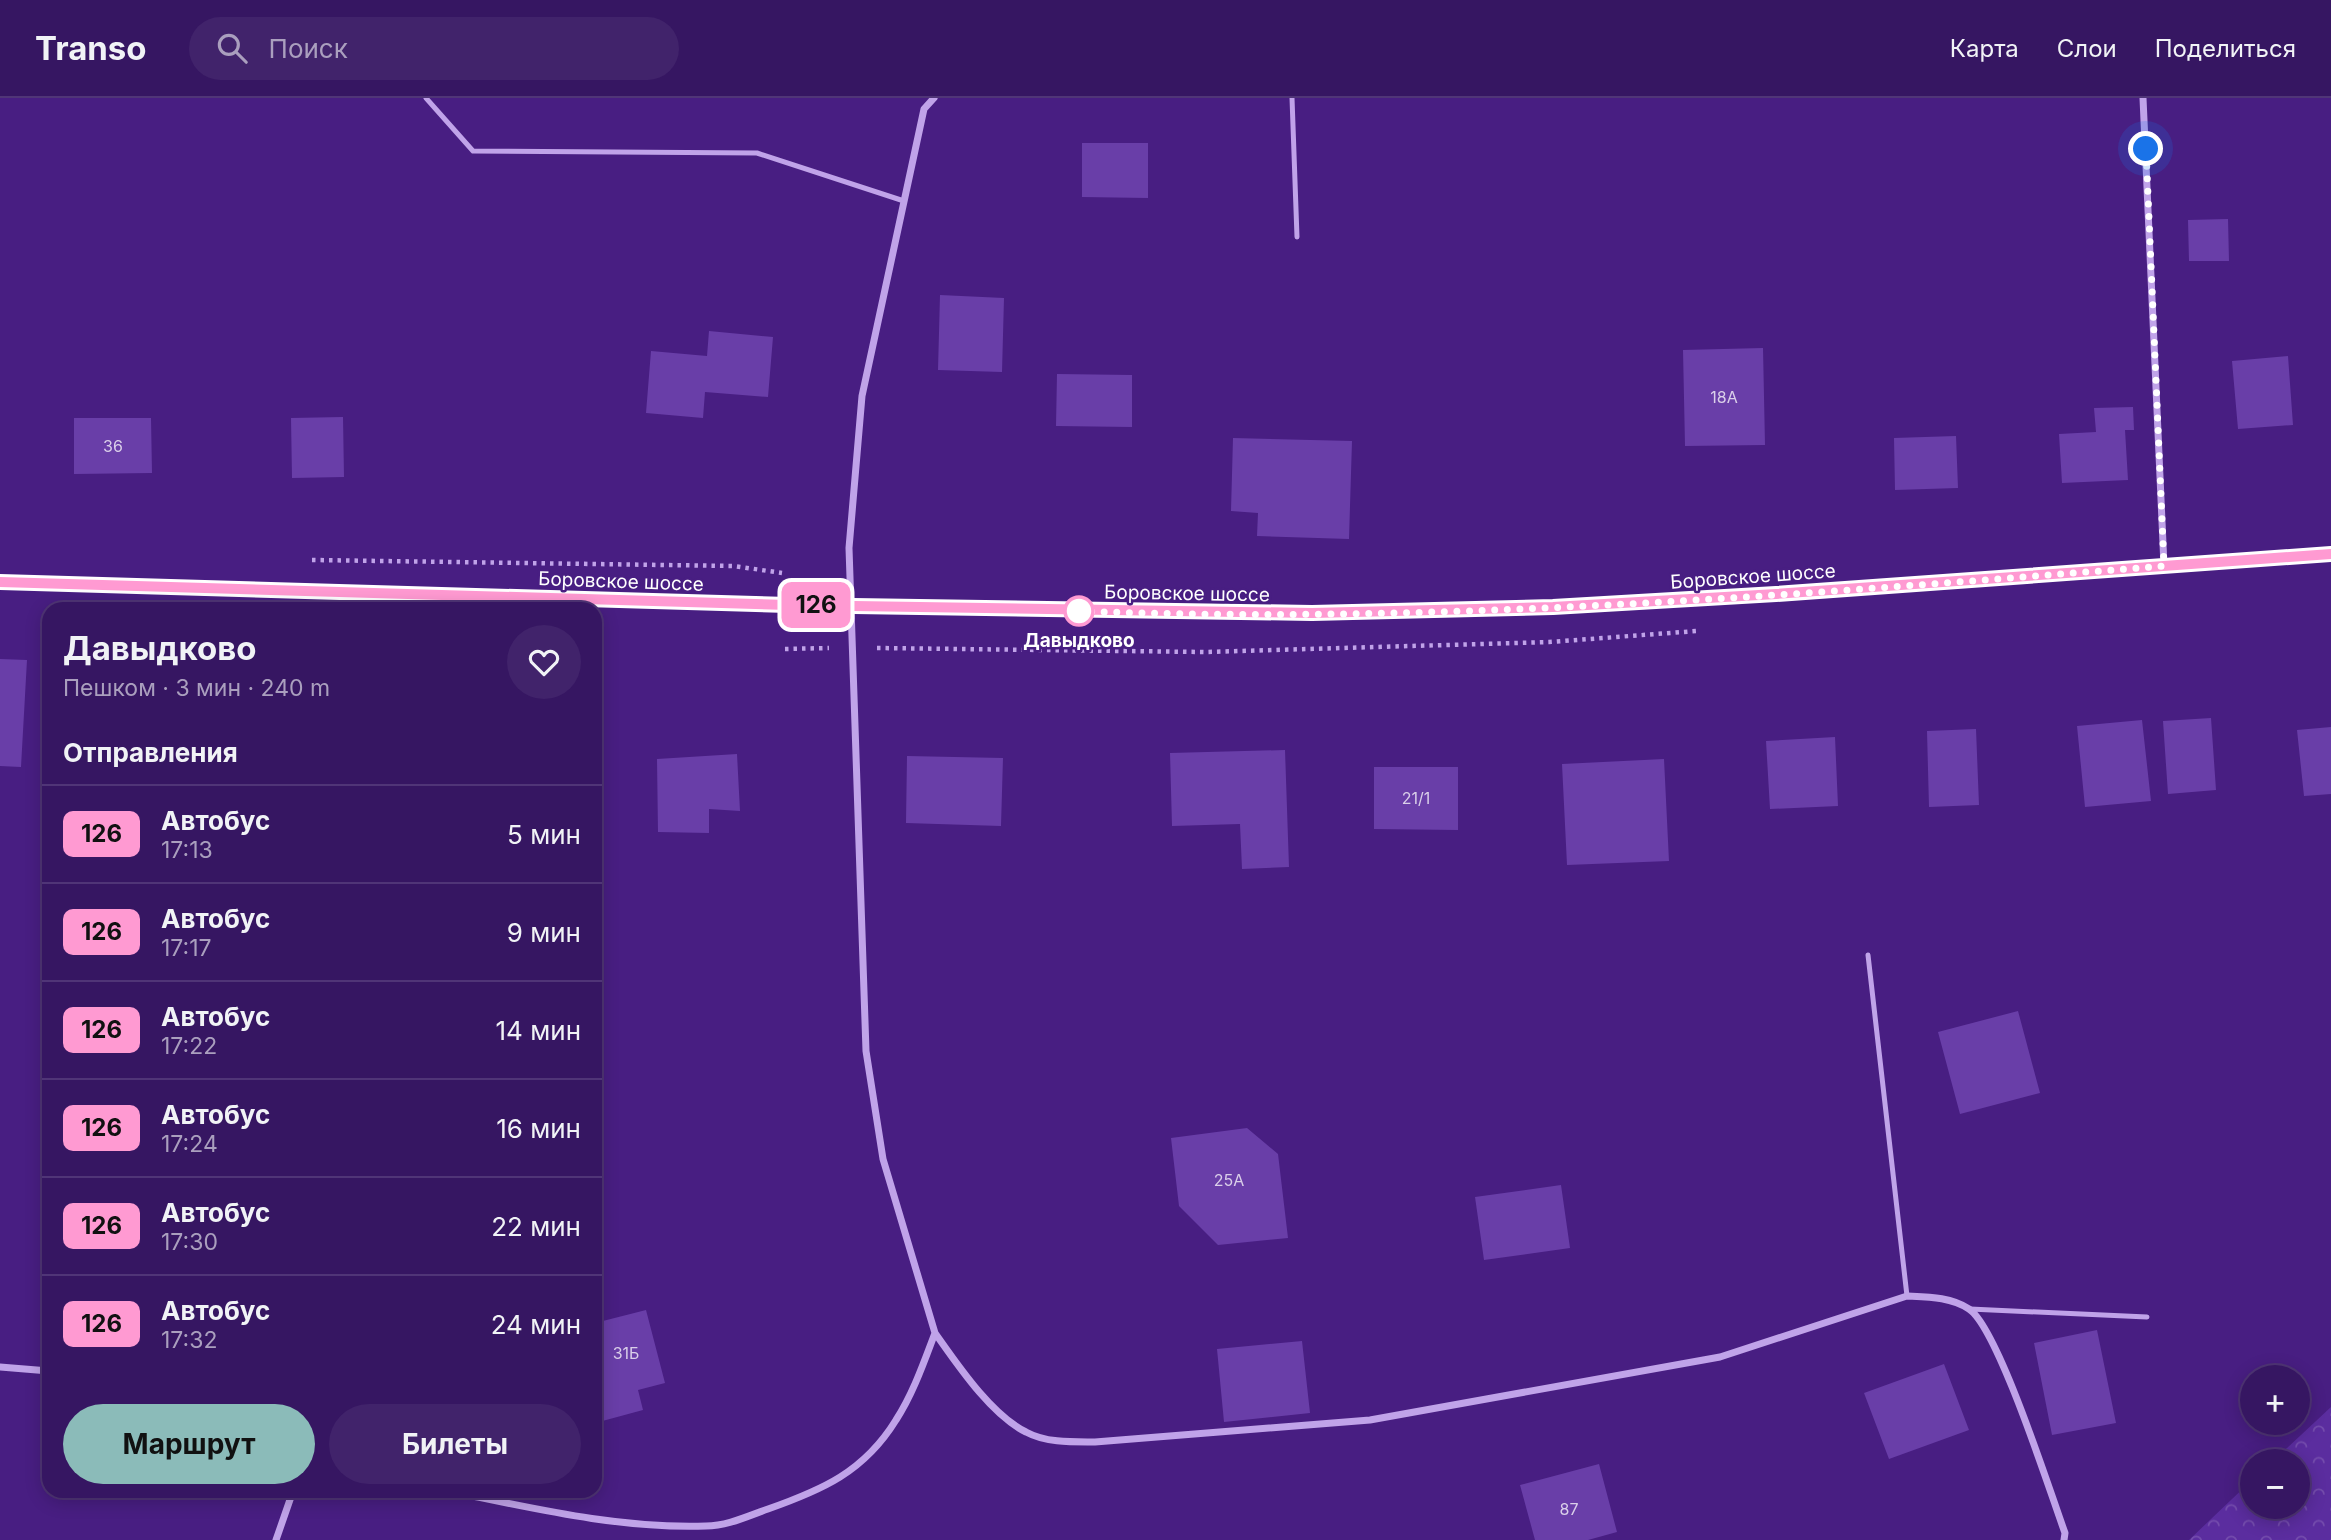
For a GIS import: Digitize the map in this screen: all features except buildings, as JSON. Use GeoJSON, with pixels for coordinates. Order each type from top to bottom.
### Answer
{"type":"FeatureCollection","features":[{"type":"Feature","properties":{"kind":"main road","name":"Боровское шоссе"},"geometry":{"type":"LineString","coordinates":[[0,582],[1196,613],[1553,607],[2331,554]]}},
{"type":"Feature","properties":{"kind":"street"},"geometry":{"type":"LineString","coordinates":[[926,98],[858,428],[849,548],[866,1051],[883,1159],[935,1333],[986,1399],[1026,1433],[1062,1442],[1095,1443],[1370,1420],[1720,1357],[1907,1296],[1932,1297],[1970,1309],[1994,1342],[2065,1533],[2064,1540]]}},
{"type":"Feature","properties":{"kind":"street"},"geometry":{"type":"LineString","coordinates":[[924,109],[934,98]]}},
{"type":"Feature","properties":{"kind":"street"},"geometry":{"type":"LineString","coordinates":[[2143,98],[2164,566]]}},
{"type":"Feature","properties":{"kind":"street"},"geometry":{"type":"LineString","coordinates":[[487,1498],[609,1520],[709,1527],[743,1519],[802,1499],[834,1483],[867,1454],[896,1421],[935,1333]]}},
{"type":"Feature","properties":{"kind":"street"},"geometry":{"type":"LineString","coordinates":[[0,1367],[42,1370]]}},
{"type":"Feature","properties":{"kind":"street"},"geometry":{"type":"LineString","coordinates":[[276,1540],[291,1498]]}},
{"type":"Feature","properties":{"kind":"lane"},"geometry":{"type":"LineString","coordinates":[[426,98],[473,151],[757,153],[904,201]]}},
{"type":"Feature","properties":{"kind":"lane"},"geometry":{"type":"LineString","coordinates":[[1292,98],[1297,237]]}},
{"type":"Feature","properties":{"kind":"lane"},"geometry":{"type":"LineString","coordinates":[[1868,955],[1907,1296]]}},
{"type":"Feature","properties":{"kind":"lane"},"geometry":{"type":"LineString","coordinates":[[1970,1309],[2147,1317]]}},
{"type":"Feature","properties":{"kind":"path"},"geometry":{"type":"LineString","coordinates":[[307,561],[734,566],[789,575]]}},
{"type":"Feature","properties":{"kind":"path"},"geometry":{"type":"LineString","coordinates":[[785,649],[1205,652],[1549,642]]}},
{"type":"Feature","properties":{"kind":"green space"},"geometry":{"type":"Polygon","coordinates":[[[2331,1407],[2331,1540],[2189,1540],[2240,1491],[2240,1519],[2310,1519],[2310,1449],[2286,1449],[2301,1435],[2310,1435],[2310,1427],[2331,1407]]]}},
{"type":"Feature","properties":{"kind":"bus line","name":"126"},"geometry":{"type":"LineString","coordinates":[[0,582],[788,605],[1173,613],[1312,613],[1553,607],[1776,594],[2331,554]]}},
{"type":"Feature","properties":{"kind":"place","name":"Давыдково"},"geometry":{"type":"Point","coordinates":[1079,611]}},
{"type":"Feature","properties":{"kind":"route"},"geometry":{"type":"LineString","coordinates":[[1079,611],[1312,613],[1553,607],[2164,566],[2146,149]]}}]}
